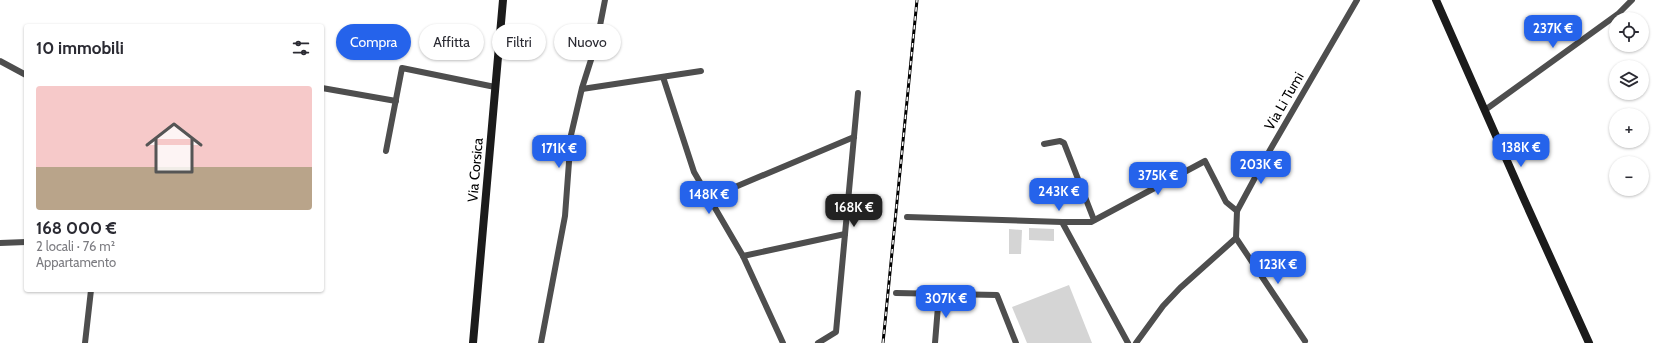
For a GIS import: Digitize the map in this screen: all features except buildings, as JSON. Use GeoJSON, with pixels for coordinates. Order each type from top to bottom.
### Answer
{"type":"FeatureCollection","features":[{"type":"Feature","properties":{"kind":"street","name":"Via Corsica"},"geometry":{"type":"LineString","coordinates":[[472,343],[503,0]]}},
{"type":"Feature","properties":{"kind":"street"},"geometry":{"type":"LineString","coordinates":[[541,343],[565,216],[571,135],[582,89],[597,41],[604,0]]}},
{"type":"Feature","properties":{"kind":"street","name":"Via Li Tumi"},"geometry":{"type":"LineString","coordinates":[[1236,238],[1237,211],[1270,150],[1357,0]]}},
{"type":"Feature","properties":{"kind":"street"},"geometry":{"type":"LineString","coordinates":[[1436,0],[1589,343]]}},
{"type":"Feature","properties":{"kind":"street"},"geometry":{"type":"LineString","coordinates":[[1485,110],[1618,14],[1632,0]]}},
{"type":"Feature","properties":{"kind":"street"},"geometry":{"type":"LineString","coordinates":[[0,61],[24,74]]}},
{"type":"Feature","properties":{"kind":"street"},"geometry":{"type":"LineString","coordinates":[[386,151],[402,68],[495,87]]}},
{"type":"Feature","properties":{"kind":"street"},"geometry":{"type":"LineString","coordinates":[[582,89],[701,72]]}},
{"type":"Feature","properties":{"kind":"street"},"geometry":{"type":"LineString","coordinates":[[663,77],[694,172],[743,256],[783,343]]}},
{"type":"Feature","properties":{"kind":"street"},"geometry":{"type":"LineString","coordinates":[[324,88],[396,101]]}},
{"type":"Feature","properties":{"kind":"street"},"geometry":{"type":"LineString","coordinates":[[818,343],[836,332],[858,93]]}},
{"type":"Feature","properties":{"kind":"street"},"geometry":{"type":"LineString","coordinates":[[709,198],[854,137]]}},
{"type":"Feature","properties":{"kind":"street"},"geometry":{"type":"LineString","coordinates":[[1044,144],[1060,141],[1064,143],[1094,220]]}},
{"type":"Feature","properties":{"kind":"street"},"geometry":{"type":"LineString","coordinates":[[907,217],[1091,222],[1205,161],[1226,202],[1237,211]]}},
{"type":"Feature","properties":{"kind":"street"},"geometry":{"type":"LineString","coordinates":[[1062,222],[1128,343]]}},
{"type":"Feature","properties":{"kind":"street"},"geometry":{"type":"LineString","coordinates":[[743,256],[845,234]]}},
{"type":"Feature","properties":{"kind":"street"},"geometry":{"type":"LineString","coordinates":[[1136,343],[1171,297],[1236,238],[1305,342]]}},
{"type":"Feature","properties":{"kind":"street"},"geometry":{"type":"LineString","coordinates":[[0,243],[24,242]]}},
{"type":"Feature","properties":{"kind":"street"},"geometry":{"type":"LineString","coordinates":[[85,343],[91,292]]}},
{"type":"Feature","properties":{"kind":"street"},"geometry":{"type":"LineString","coordinates":[[896,293],[997,295],[1016,343]]}},
{"type":"Feature","properties":{"kind":"street"},"geometry":{"type":"LineString","coordinates":[[935,343],[939,294]]}},
{"type":"Feature","properties":{"kind":"shaded area"},"geometry":{"type":"Polygon","coordinates":[[[1029,228],[1054,229],[1054,241],[1029,240],[1029,228]]]}},
{"type":"Feature","properties":{"kind":"shaded area"},"geometry":{"type":"Polygon","coordinates":[[[1009,229],[1022,230],[1021,254],[1009,254],[1009,229]]]}},
{"type":"Feature","properties":{"kind":"shaded area"},"geometry":{"type":"Polygon","coordinates":[[[1069,285],[1092,343],[1027,343],[1012,307],[1069,285]]]}},
{"type":"Feature","properties":{"kind":"railway"},"geometry":{"type":"LineString","coordinates":[[883,343],[917,0]]}}]}
